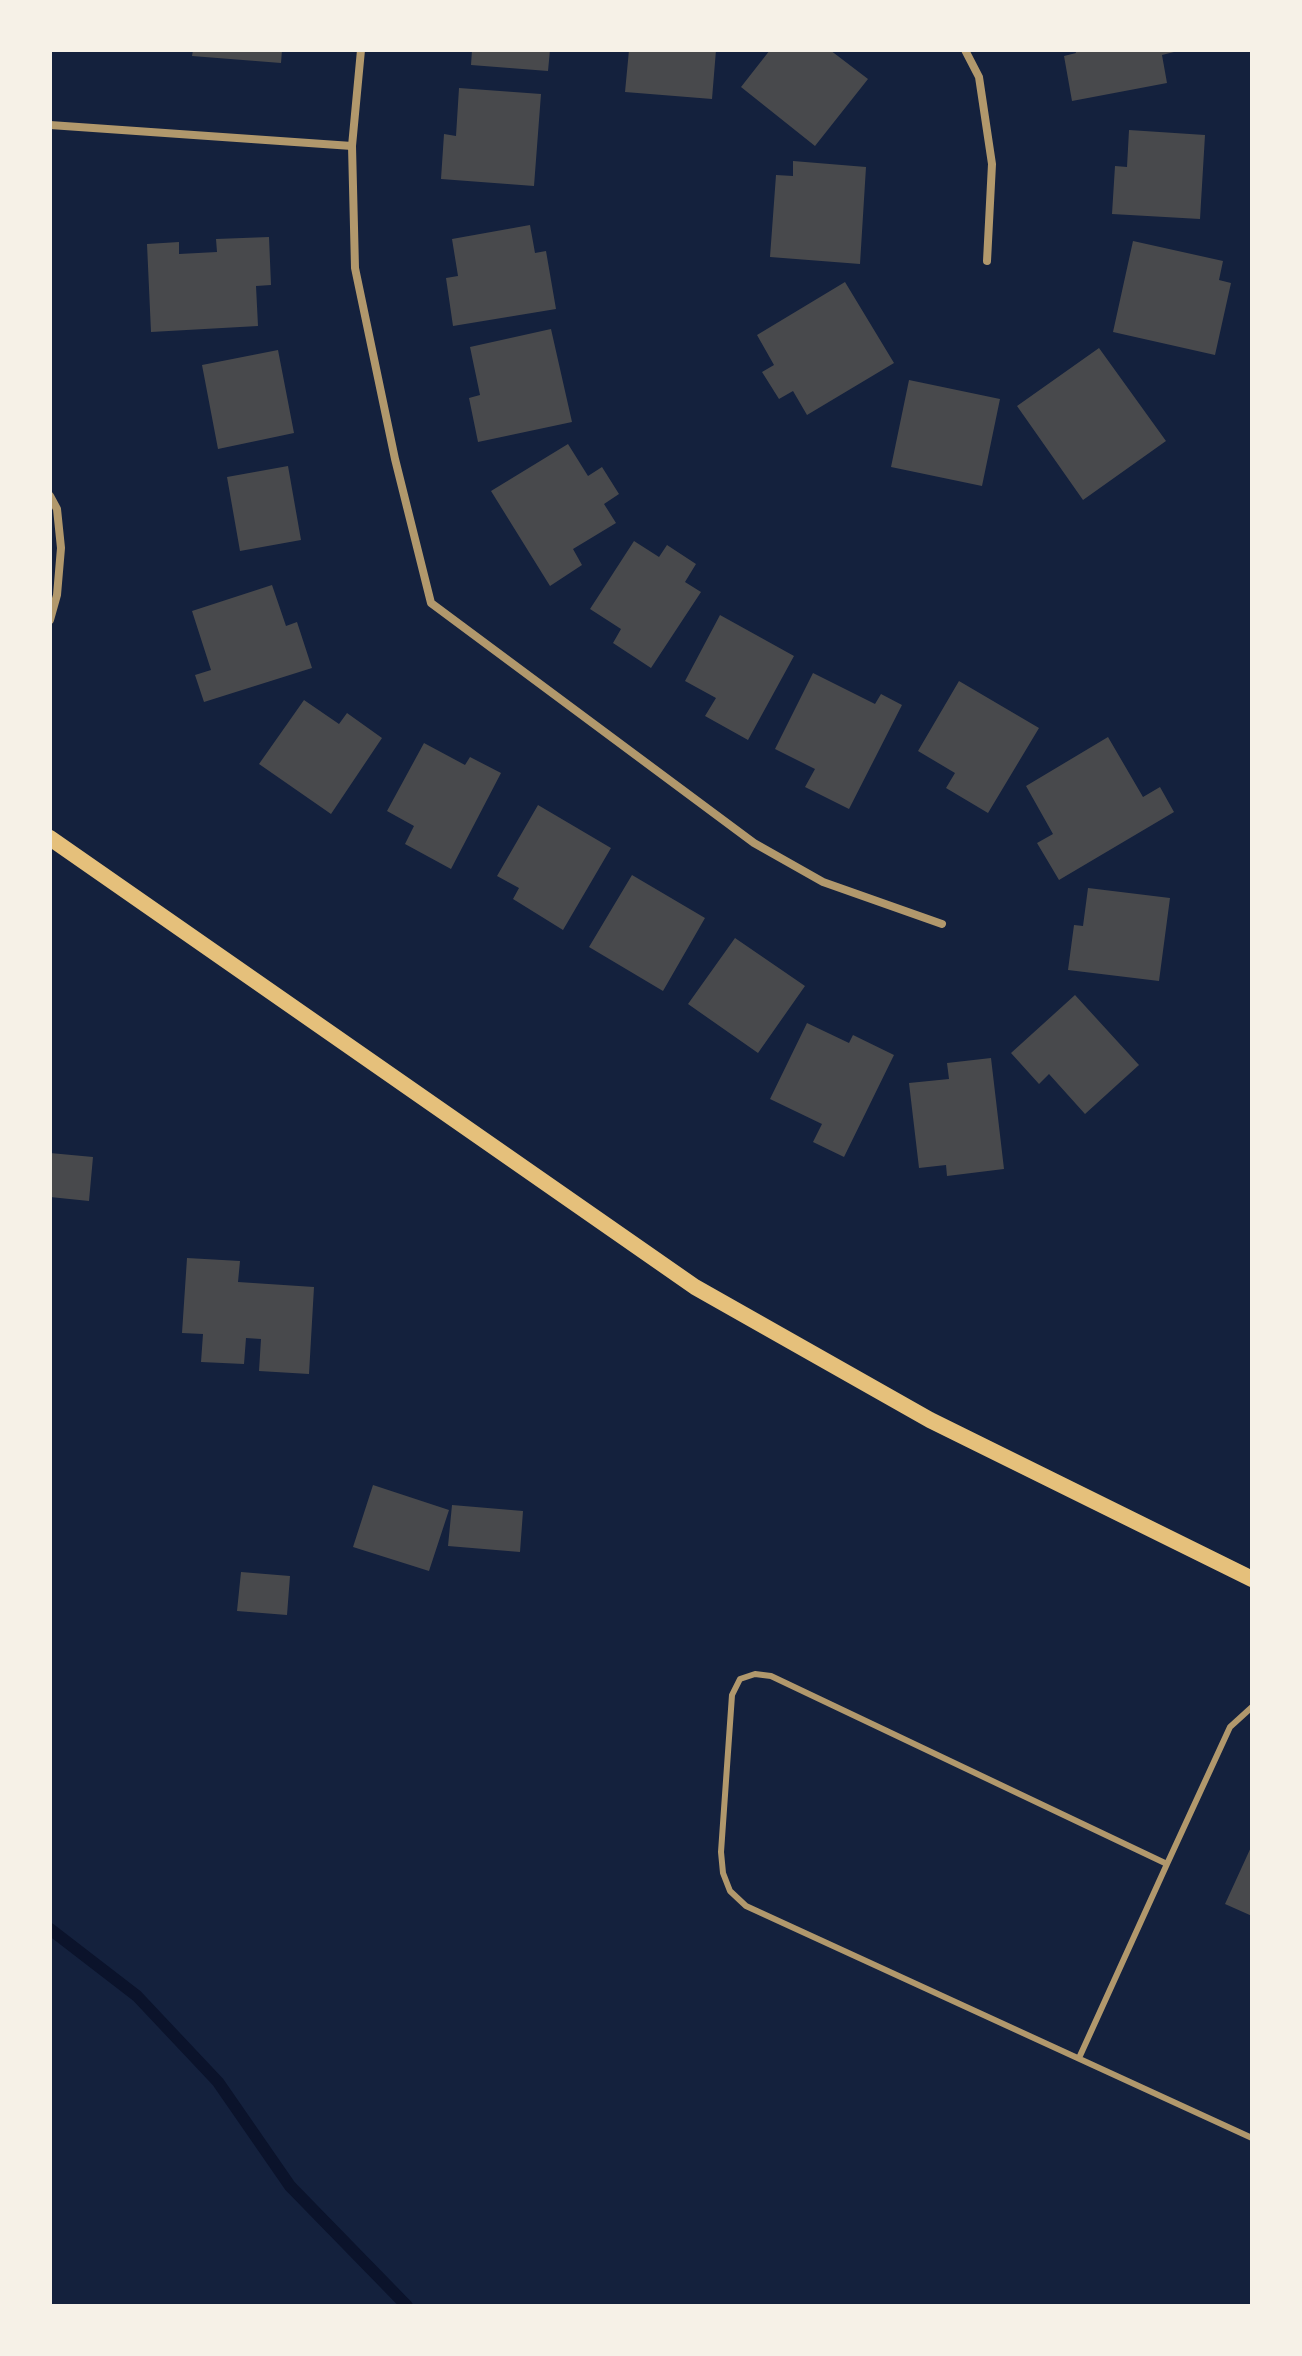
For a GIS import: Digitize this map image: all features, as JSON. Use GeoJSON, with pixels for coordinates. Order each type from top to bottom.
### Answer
{"type":"FeatureCollection","features":[{"type":"Feature","properties":{"kind":"main road"},"geometry":{"type":"LineString","coordinates":[[50,838],[695,1287],[930,1420],[1252,1579]]}},
{"type":"Feature","properties":{"kind":"street"},"geometry":{"type":"LineString","coordinates":[[361,50],[352,146],[355,268],[395,459],[431,603],[754,843],[823,882],[942,924]]}},
{"type":"Feature","properties":{"kind":"street"},"geometry":{"type":"LineString","coordinates":[[965,50],[979,77],[992,164],[987,261]]}},
{"type":"Feature","properties":{"kind":"street"},"geometry":{"type":"LineString","coordinates":[[50,125],[352,146]]}},
{"type":"Feature","properties":{"kind":"street"},"geometry":{"type":"LineString","coordinates":[[50,496],[57,509],[61,548],[57,595],[50,620]]}},
{"type":"Feature","properties":{"kind":"lane"},"geometry":{"type":"LineString","coordinates":[[1167,1864],[771,1676],[755,1674],[740,1679],[732,1695],[721,1852],[723,1873],[730,1891],[746,1906],[1252,2138]]}},
{"type":"Feature","properties":{"kind":"lane"},"geometry":{"type":"LineString","coordinates":[[1079,2058],[1230,1727],[1252,1707]]}},
{"type":"Feature","properties":{"kind":"building"},"geometry":{"type":"Polygon","coordinates":[[[193,50],[282,50],[281,63],[192,56],[193,50]]]}},
{"type":"Feature","properties":{"kind":"building"},"geometry":{"type":"Polygon","coordinates":[[[472,50],[550,50],[548,71],[471,65],[472,50]]]}},
{"type":"Feature","properties":{"kind":"building"},"geometry":{"type":"Polygon","coordinates":[[[629,50],[716,50],[712,99],[625,92],[629,50]]]}},
{"type":"Feature","properties":{"kind":"building"},"geometry":{"type":"Polygon","coordinates":[[[770,50],[830,50],[868,79],[815,146],[741,87],[770,50]]]}},
{"type":"Feature","properties":{"kind":"building"},"geometry":{"type":"Polygon","coordinates":[[[1075,50],[1178,51],[1162,55],[1167,83],[1072,101],[1064,56],[1076,53],[1075,50]]]}},
{"type":"Feature","properties":{"kind":"building"},"geometry":{"type":"Polygon","coordinates":[[[459,88],[541,94],[534,186],[441,179],[444,134],[456,136],[459,88]]]}},
{"type":"Feature","properties":{"kind":"building"},"geometry":{"type":"Polygon","coordinates":[[[1129,130],[1205,135],[1200,219],[1112,214],[1115,166],[1127,167],[1129,130]]]}},
{"type":"Feature","properties":{"kind":"building"},"geometry":{"type":"Polygon","coordinates":[[[793,161],[866,167],[860,264],[770,257],[776,175],[793,176],[793,161]]]}},
{"type":"Feature","properties":{"kind":"building"},"geometry":{"type":"Polygon","coordinates":[[[530,225],[535,253],[546,251],[556,309],[453,326],[446,278],[458,276],[452,239],[530,225]]]}},
{"type":"Feature","properties":{"kind":"building"},"geometry":{"type":"Polygon","coordinates":[[[269,237],[271,285],[256,286],[258,326],[151,332],[147,244],[179,242],[179,254],[217,252],[216,239],[269,237]]]}},
{"type":"Feature","properties":{"kind":"building"},"geometry":{"type":"Polygon","coordinates":[[[1133,241],[1223,261],[1219,280],[1231,283],[1215,355],[1113,332],[1133,241]]]}},
{"type":"Feature","properties":{"kind":"building"},"geometry":{"type":"Polygon","coordinates":[[[845,282],[894,363],[807,415],[793,391],[779,399],[762,372],[774,365],[757,335],[845,282]]]}},
{"type":"Feature","properties":{"kind":"building"},"geometry":{"type":"Polygon","coordinates":[[[551,329],[572,422],[478,442],[469,398],[480,395],[470,347],[551,329]]]}},
{"type":"Feature","properties":{"kind":"building"},"geometry":{"type":"Polygon","coordinates":[[[1099,348],[1166,441],[1083,500],[1017,406],[1099,348]]]}},
{"type":"Feature","properties":{"kind":"building"},"geometry":{"type":"Polygon","coordinates":[[[278,350],[294,433],[218,449],[202,365],[278,350]]]}},
{"type":"Feature","properties":{"kind":"building"},"geometry":{"type":"Polygon","coordinates":[[[909,380],[1000,399],[982,486],[891,467],[909,380]]]}},
{"type":"Feature","properties":{"kind":"building"},"geometry":{"type":"Polygon","coordinates":[[[568,444],[588,476],[602,467],[619,494],[604,504],[616,523],[573,549],[582,565],[550,586],[491,491],[568,444]]]}},
{"type":"Feature","properties":{"kind":"building"},"geometry":{"type":"Polygon","coordinates":[[[288,466],[301,540],[240,551],[227,477],[288,466]]]}},
{"type":"Feature","properties":{"kind":"building"},"geometry":{"type":"Polygon","coordinates":[[[634,541],[659,557],[667,545],[696,564],[685,582],[701,592],[651,668],[613,643],[621,629],[590,609],[634,541]]]}},
{"type":"Feature","properties":{"kind":"building"},"geometry":{"type":"Polygon","coordinates":[[[272,585],[286,626],[297,622],[312,668],[204,702],[195,675],[211,670],[192,611],[272,585]]]}},
{"type":"Feature","properties":{"kind":"building"},"geometry":{"type":"Polygon","coordinates":[[[720,615],[794,656],[748,740],[705,716],[716,698],[685,681],[720,615]]]}},
{"type":"Feature","properties":{"kind":"building"},"geometry":{"type":"Polygon","coordinates":[[[813,673],[875,704],[881,694],[902,705],[849,809],[805,787],[815,769],[775,749],[813,673]]]}},
{"type":"Feature","properties":{"kind":"building"},"geometry":{"type":"Polygon","coordinates":[[[959,681],[1039,728],[988,813],[946,788],[955,773],[918,751],[959,681]]]}},
{"type":"Feature","properties":{"kind":"building"},"geometry":{"type":"Polygon","coordinates":[[[304,700],[339,724],[347,713],[382,738],[331,814],[259,764],[304,700]]]}},
{"type":"Feature","properties":{"kind":"building"},"geometry":{"type":"Polygon","coordinates":[[[1108,737],[1143,797],[1160,787],[1174,812],[1059,880],[1037,843],[1053,834],[1026,786],[1108,737]]]}},
{"type":"Feature","properties":{"kind":"building"},"geometry":{"type":"Polygon","coordinates":[[[424,743],[465,765],[470,757],[501,773],[451,869],[405,844],[414,826],[387,811],[424,743]]]}},
{"type":"Feature","properties":{"kind":"building"},"geometry":{"type":"Polygon","coordinates":[[[538,805],[611,848],[563,930],[513,899],[519,888],[497,876],[538,805]]]}},
{"type":"Feature","properties":{"kind":"building"},"geometry":{"type":"Polygon","coordinates":[[[632,875],[705,918],[663,991],[589,947],[632,875]]]}},
{"type":"Feature","properties":{"kind":"building"},"geometry":{"type":"Polygon","coordinates":[[[1088,888],[1170,898],[1159,981],[1068,970],[1074,925],[1083,926],[1088,888]]]}},
{"type":"Feature","properties":{"kind":"building"},"geometry":{"type":"Polygon","coordinates":[[[735,938],[805,986],[758,1053],[688,1004],[735,938]]]}},
{"type":"Feature","properties":{"kind":"building"},"geometry":{"type":"Polygon","coordinates":[[[1075,995],[1139,1065],[1085,1114],[1049,1074],[1039,1084],[1011,1053],[1075,995]]]}},
{"type":"Feature","properties":{"kind":"building"},"geometry":{"type":"Polygon","coordinates":[[[807,1023],[849,1043],[853,1035],[894,1055],[844,1157],[813,1142],[822,1124],[770,1099],[807,1023]]]}},
{"type":"Feature","properties":{"kind":"building"},"geometry":{"type":"Polygon","coordinates":[[[991,1058],[1004,1169],[947,1176],[946,1165],[919,1168],[909,1083],[949,1079],[947,1063],[991,1058]]]}},
{"type":"Feature","properties":{"kind":"building"},"geometry":{"type":"Polygon","coordinates":[[[50,1153],[93,1157],[89,1201],[50,1197],[50,1153]]]}},
{"type":"Feature","properties":{"kind":"building"},"geometry":{"type":"Polygon","coordinates":[[[187,1258],[240,1261],[238,1282],[314,1287],[309,1374],[259,1371],[261,1339],[246,1338],[244,1364],[201,1362],[203,1334],[182,1333],[187,1258]]]}},
{"type":"Feature","properties":{"kind":"building"},"geometry":{"type":"Polygon","coordinates":[[[373,1485],[449,1510],[429,1571],[353,1547],[373,1485]]]}},
{"type":"Feature","properties":{"kind":"building"},"geometry":{"type":"Polygon","coordinates":[[[452,1505],[523,1511],[520,1552],[448,1546],[452,1505]]]}},
{"type":"Feature","properties":{"kind":"building"},"geometry":{"type":"Polygon","coordinates":[[[241,1572],[290,1576],[287,1615],[237,1611],[241,1572]]]}},
{"type":"Feature","properties":{"kind":"building"},"geometry":{"type":"Polygon","coordinates":[[[1252,1845],[1252,1916],[1225,1904],[1252,1845]]]}},
{"type":"Feature","properties":{"kind":"waterway"},"geometry":{"type":"LineString","coordinates":[[50,1929],[137,1996],[218,2082],[290,2186],[407,2306]]}}]}
